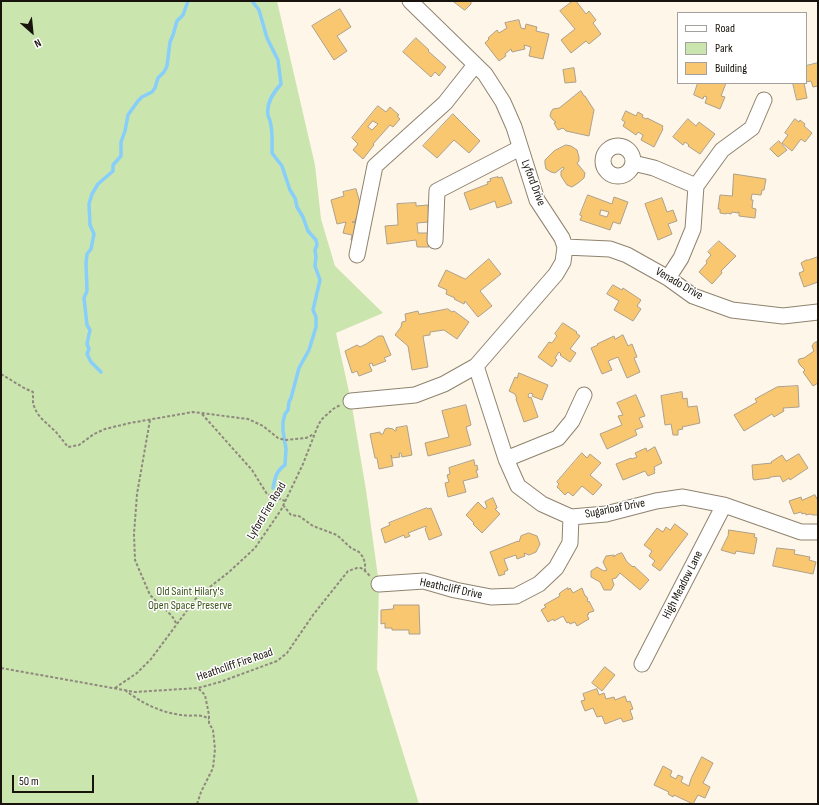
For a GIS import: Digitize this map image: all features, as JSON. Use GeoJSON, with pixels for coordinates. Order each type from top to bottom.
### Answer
{"type":"FeatureCollection","features":[{"type":"Feature","properties":{"kind":"street","name":"Lyford Drive"},"geometry":{"type":"LineString","coordinates":[[410,1],[484,74],[503,102],[514,127],[537,200],[562,238],[565,247]]}},
{"type":"Feature","properties":{"kind":"street"},"geometry":{"type":"LineString","coordinates":[[358,255],[376,166],[445,103],[475,65]]}},
{"type":"Feature","properties":{"kind":"street"},"geometry":{"type":"LineString","coordinates":[[668,278],[681,258],[693,229],[696,186],[722,150],[752,128],[764,100]]}},
{"type":"Feature","properties":{"kind":"street"},"geometry":{"type":"LineString","coordinates":[[434,241],[437,191],[520,148]]}},
{"type":"Feature","properties":{"kind":"street"},"geometry":{"type":"LineString","coordinates":[[633,163],[654,168],[696,186]]}},
{"type":"Feature","properties":{"kind":"street"},"geometry":{"type":"LineString","coordinates":[[351,401],[415,396],[444,384],[476,366],[556,274],[563,262],[565,247]]}},
{"type":"Feature","properties":{"kind":"street","name":"Venado Drive"},"geometry":{"type":"LineString","coordinates":[[565,247],[610,249],[628,255],[668,278],[693,296],[732,310],[783,316],[818,312]]}},
{"type":"Feature","properties":{"kind":"street","name":"Sugarloaf Drive"},"geometry":{"type":"LineString","coordinates":[[476,366],[506,459],[518,486],[542,504],[571,517],[606,514],[656,501],[683,497],[724,506],[802,532],[818,532]]}},
{"type":"Feature","properties":{"kind":"street"},"geometry":{"type":"LineString","coordinates":[[506,459],[558,438],[572,421],[584,395]]}},
{"type":"Feature","properties":{"kind":"street","name":"High Meadow Lane"},"geometry":{"type":"LineString","coordinates":[[642,664],[724,506]]}},
{"type":"Feature","properties":{"kind":"street","name":"Heathcliff Drive"},"geometry":{"type":"LineString","coordinates":[[379,584],[424,581],[455,590],[491,597],[516,596],[539,584],[556,568],[570,543],[571,517]]}},
{"type":"Feature","properties":{"kind":"path"},"geometry":{"type":"LineString","coordinates":[[1,374],[33,392],[33,404],[37,413],[56,432],[68,447],[82,444],[100,431],[130,423],[193,412],[248,419],[263,426],[278,438],[285,440],[306,438],[315,434]]}},
{"type":"Feature","properties":{"kind":"path","name":"Lyford Fire Road"},"geometry":{"type":"LineString","coordinates":[[114,688],[137,672],[151,659],[176,623],[197,597],[229,572],[255,548],[283,505],[303,464],[321,420],[333,408],[351,401]]}},
{"type":"Feature","properties":{"kind":"path"},"geometry":{"type":"LineString","coordinates":[[201,413],[252,470],[267,494],[285,501]]}},
{"type":"Feature","properties":{"kind":"path"},"geometry":{"type":"LineString","coordinates":[[150,420],[137,494],[134,534],[135,560],[150,595],[172,616],[176,623]]}},
{"type":"Feature","properties":{"kind":"path"},"geometry":{"type":"LineString","coordinates":[[283,505],[291,515],[302,517],[313,526],[337,535],[351,548],[359,552],[365,563],[365,571],[379,584]]}},
{"type":"Feature","properties":{"kind":"path","name":"Heathcliff Fire Road"},"geometry":{"type":"LineString","coordinates":[[1,668],[135,692],[198,688],[220,682],[277,661],[287,653],[313,615],[348,571],[357,568],[365,571]]}},
{"type":"Feature","properties":{"kind":"path"},"geometry":{"type":"LineString","coordinates":[[197,804],[201,792],[213,768],[215,749],[213,730],[209,723],[205,695],[198,688]]}},
{"type":"Feature","properties":{"kind":"path"},"geometry":{"type":"LineString","coordinates":[[125,690],[142,701],[161,710],[182,716],[203,716],[209,719]]}},
{"type":"Feature","properties":{"kind":"green space","name":"Old Saint Hilary's Open Space Preserve"},"geometry":{"type":"Polygon","coordinates":[[[1,1],[277,1],[315,165],[321,219],[335,266],[383,313],[336,333],[351,401],[366,490],[379,584],[377,669],[419,804],[1,804],[1,1]]]}},
{"type":"Feature","properties":{"kind":"building"},"geometry":{"type":"Polygon","coordinates":[[[453,1],[471,1],[471,4],[465,10],[453,1]]]}},
{"type":"Feature","properties":{"kind":"building"},"geometry":{"type":"Polygon","coordinates":[[[573,1],[576,1],[586,14],[589,11],[596,20],[593,23],[601,34],[589,44],[586,41],[571,53],[561,40],[575,29],[560,11],[573,1]]]}},
{"type":"Feature","properties":{"kind":"building"},"geometry":{"type":"Polygon","coordinates":[[[340,9],[351,27],[337,36],[347,51],[334,60],[312,26],[340,9]]]}},
{"type":"Feature","properties":{"kind":"building"},"geometry":{"type":"Polygon","coordinates":[[[519,20],[521,28],[525,29],[526,24],[537,27],[536,31],[549,34],[543,59],[529,56],[531,47],[524,45],[525,49],[512,52],[511,49],[505,54],[506,56],[499,61],[485,43],[497,30],[499,33],[507,28],[505,23],[519,20]]]}},
{"type":"Feature","properties":{"kind":"building"},"geometry":{"type":"Polygon","coordinates":[[[416,38],[446,67],[439,76],[435,72],[431,77],[403,52],[416,38]]]}},
{"type":"Feature","properties":{"kind":"building"},"geometry":{"type":"Polygon","coordinates":[[[818,63],[818,86],[813,87],[811,81],[807,82],[807,66],[818,63]]]}},
{"type":"Feature","properties":{"kind":"building"},"geometry":{"type":"Polygon","coordinates":[[[574,68],[576,82],[565,83],[563,70],[574,68]]]}},
{"type":"Feature","properties":{"kind":"building"},"geometry":{"type":"Polygon","coordinates":[[[698,84],[726,84],[721,96],[725,97],[720,109],[705,103],[707,97],[704,96],[703,99],[694,95],[698,84]]]}},
{"type":"Feature","properties":{"kind":"building"},"geometry":{"type":"Polygon","coordinates":[[[793,84],[804,84],[807,98],[797,100],[793,84]]]}},
{"type":"Feature","properties":{"kind":"building"},"geometry":{"type":"Polygon","coordinates":[[[581,91],[594,110],[589,136],[566,131],[563,128],[558,130],[554,123],[556,122],[550,116],[553,109],[559,108],[581,91]]]}},
{"type":"Feature","properties":{"kind":"building"},"geometry":{"type":"Polygon","coordinates":[[[378,106],[386,112],[390,107],[399,115],[397,116],[400,119],[393,127],[390,125],[373,144],[374,145],[363,159],[353,150],[358,144],[352,138],[378,106]],[[373,121],[368,127],[372,130],[378,124],[373,121]]]}},
{"type":"Feature","properties":{"kind":"building"},"geometry":{"type":"Polygon","coordinates":[[[626,111],[636,116],[638,112],[643,115],[642,117],[663,126],[654,147],[641,140],[643,135],[638,132],[636,135],[623,126],[625,122],[622,120],[626,111]]]}},
{"type":"Feature","properties":{"kind":"building"},"geometry":{"type":"Polygon","coordinates":[[[453,114],[480,141],[469,153],[454,140],[437,158],[423,146],[453,114]]]}},
{"type":"Feature","properties":{"kind":"building"},"geometry":{"type":"Polygon","coordinates":[[[688,119],[696,126],[699,122],[715,134],[700,154],[688,146],[689,145],[685,142],[683,145],[673,137],[688,119]]]}},
{"type":"Feature","properties":{"kind":"building"},"geometry":{"type":"Polygon","coordinates":[[[795,119],[799,122],[800,120],[805,124],[804,126],[812,133],[805,142],[801,139],[792,151],[782,143],[788,135],[785,133],[795,119]]]}},
{"type":"Feature","properties":{"kind":"building"},"geometry":{"type":"Polygon","coordinates":[[[779,141],[787,150],[778,157],[770,149],[779,141]]]}},
{"type":"Feature","properties":{"kind":"building"},"geometry":{"type":"Polygon","coordinates":[[[566,145],[577,150],[579,161],[577,163],[585,173],[584,178],[572,187],[567,185],[561,176],[561,171],[564,169],[563,167],[555,173],[546,169],[545,164],[545,160],[554,151],[566,145]]]}},
{"type":"Feature","properties":{"kind":"building"},"geometry":{"type":"Polygon","coordinates":[[[734,174],[766,179],[764,190],[762,190],[761,195],[752,194],[752,208],[756,209],[755,218],[739,216],[739,212],[732,212],[731,214],[720,213],[720,209],[718,209],[720,195],[732,196],[734,174]]]}},
{"type":"Feature","properties":{"kind":"building"},"geometry":{"type":"Polygon","coordinates":[[[502,177],[512,203],[497,208],[495,201],[470,210],[464,193],[488,184],[487,182],[491,181],[490,179],[502,177]]]}},
{"type":"Feature","properties":{"kind":"building"},"geometry":{"type":"Polygon","coordinates":[[[356,189],[364,217],[355,219],[356,221],[352,222],[360,224],[355,241],[351,240],[352,235],[343,233],[346,222],[337,224],[331,200],[344,196],[343,192],[356,189]]]}},
{"type":"Feature","properties":{"kind":"building"},"geometry":{"type":"Polygon","coordinates":[[[588,195],[612,204],[614,197],[628,202],[620,224],[613,222],[610,230],[580,220],[582,216],[580,215],[588,195]],[[601,210],[600,215],[607,217],[609,212],[601,210]]]}},
{"type":"Feature","properties":{"kind":"building"},"geometry":{"type":"Polygon","coordinates":[[[662,198],[667,212],[673,210],[677,221],[668,224],[672,234],[658,240],[645,204],[662,198]]]}},
{"type":"Feature","properties":{"kind":"building"},"geometry":{"type":"Polygon","coordinates":[[[416,203],[416,206],[428,205],[429,222],[417,223],[418,233],[428,233],[429,247],[417,247],[416,240],[387,244],[385,226],[398,225],[397,204],[416,203]]]}},
{"type":"Feature","properties":{"kind":"building"},"geometry":{"type":"Polygon","coordinates":[[[719,241],[736,256],[721,271],[722,273],[712,284],[699,272],[707,263],[706,261],[711,255],[708,252],[719,241]]]}},
{"type":"Feature","properties":{"kind":"building"},"geometry":{"type":"Polygon","coordinates":[[[818,257],[818,282],[804,287],[799,273],[804,271],[801,263],[818,257]]]}},
{"type":"Feature","properties":{"kind":"building"},"geometry":{"type":"Polygon","coordinates":[[[489,259],[501,274],[480,291],[492,306],[478,317],[465,301],[464,304],[454,299],[455,298],[446,294],[447,290],[438,286],[446,270],[465,279],[489,259]]]}},
{"type":"Feature","properties":{"kind":"building"},"geometry":{"type":"Polygon","coordinates":[[[613,285],[622,290],[623,288],[641,300],[637,306],[641,309],[633,321],[614,310],[619,301],[607,294],[613,285]]]}},
{"type":"Feature","properties":{"kind":"building"},"geometry":{"type":"Polygon","coordinates":[[[448,309],[452,312],[454,311],[469,322],[457,339],[444,330],[430,332],[430,335],[423,336],[428,367],[412,370],[408,346],[395,335],[401,327],[402,322],[406,321],[405,314],[418,311],[419,314],[448,309]]]}},
{"type":"Feature","properties":{"kind":"building"},"geometry":{"type":"Polygon","coordinates":[[[563,323],[577,332],[576,333],[580,336],[570,349],[576,353],[570,362],[560,355],[561,354],[559,352],[555,358],[557,360],[552,367],[538,357],[549,342],[552,343],[557,336],[555,334],[563,323]]]}},
{"type":"Feature","properties":{"kind":"building"},"geometry":{"type":"Polygon","coordinates":[[[623,335],[628,346],[632,344],[637,357],[634,358],[640,372],[627,378],[618,357],[608,361],[612,370],[602,374],[591,348],[614,336],[615,339],[623,335]]]}},
{"type":"Feature","properties":{"kind":"building"},"geometry":{"type":"Polygon","coordinates":[[[379,336],[383,336],[391,355],[384,358],[386,361],[373,366],[372,363],[369,364],[372,371],[359,376],[357,371],[352,373],[345,351],[357,345],[360,347],[379,336]]]}},
{"type":"Feature","properties":{"kind":"building"},"geometry":{"type":"Polygon","coordinates":[[[817,342],[818,383],[813,386],[803,372],[805,370],[798,361],[814,351],[812,346],[817,342]]]}},
{"type":"Feature","properties":{"kind":"building"},"geometry":{"type":"Polygon","coordinates":[[[519,373],[548,385],[542,400],[532,396],[533,394],[530,393],[528,395],[529,398],[531,397],[538,417],[524,422],[515,394],[509,391],[515,377],[517,378],[519,373]]]}},
{"type":"Feature","properties":{"kind":"building"},"geometry":{"type":"Polygon","coordinates":[[[798,386],[799,407],[783,408],[784,411],[774,417],[772,414],[744,431],[734,415],[757,402],[755,399],[777,387],[798,386]]]}},
{"type":"Feature","properties":{"kind":"building"},"geometry":{"type":"Polygon","coordinates":[[[682,392],[683,399],[687,398],[688,407],[697,406],[700,423],[682,427],[683,429],[678,430],[678,435],[673,435],[671,424],[665,425],[661,396],[682,392]]]}},
{"type":"Feature","properties":{"kind":"building"},"geometry":{"type":"Polygon","coordinates":[[[636,395],[645,416],[639,418],[643,427],[635,430],[637,435],[607,449],[600,434],[622,425],[618,416],[623,415],[617,403],[636,395]]]}},
{"type":"Feature","properties":{"kind":"building"},"geometry":{"type":"Polygon","coordinates":[[[466,405],[471,425],[466,427],[471,445],[428,456],[425,443],[449,437],[442,411],[466,405]]]}},
{"type":"Feature","properties":{"kind":"building"},"geometry":{"type":"Polygon","coordinates":[[[407,426],[412,455],[402,457],[401,453],[399,453],[400,457],[392,458],[391,455],[393,466],[379,469],[370,434],[380,432],[380,434],[383,434],[385,429],[388,428],[396,431],[396,428],[407,426]]]}},
{"type":"Feature","properties":{"kind":"building"},"geometry":{"type":"Polygon","coordinates":[[[655,447],[662,463],[654,467],[655,473],[648,476],[645,471],[623,480],[616,464],[637,457],[635,453],[646,448],[647,451],[655,447]]]}},
{"type":"Feature","properties":{"kind":"building"},"geometry":{"type":"Polygon","coordinates":[[[582,453],[587,458],[590,454],[601,463],[590,475],[602,485],[593,495],[582,486],[573,496],[568,492],[565,495],[557,487],[559,484],[557,482],[582,453]]]}},
{"type":"Feature","properties":{"kind":"building"},"geometry":{"type":"Polygon","coordinates":[[[799,454],[808,468],[790,480],[789,478],[783,482],[780,476],[753,479],[752,465],[772,463],[771,462],[782,455],[786,461],[799,454]]]}},
{"type":"Feature","properties":{"kind":"building"},"geometry":{"type":"Polygon","coordinates":[[[474,460],[475,466],[477,465],[478,470],[476,470],[478,477],[463,481],[466,492],[448,497],[445,483],[449,482],[447,475],[450,474],[449,468],[474,460]]]}},
{"type":"Feature","properties":{"kind":"building"},"geometry":{"type":"Polygon","coordinates":[[[815,495],[818,499],[818,515],[806,515],[805,513],[802,514],[801,512],[794,514],[789,501],[801,497],[802,500],[815,495]]]}},
{"type":"Feature","properties":{"kind":"building"},"geometry":{"type":"Polygon","coordinates":[[[493,498],[497,508],[495,509],[500,514],[482,533],[466,515],[478,502],[485,509],[487,507],[485,502],[493,498]]]}},
{"type":"Feature","properties":{"kind":"building"},"geometry":{"type":"Polygon","coordinates":[[[427,508],[431,508],[442,535],[429,540],[425,529],[426,526],[408,533],[410,536],[405,538],[404,535],[385,543],[381,529],[390,525],[389,523],[427,508]]]}},
{"type":"Feature","properties":{"kind":"building"},"geometry":{"type":"Polygon","coordinates":[[[675,524],[688,534],[660,571],[652,565],[655,561],[649,556],[652,551],[644,545],[657,528],[663,532],[666,527],[670,530],[675,524]]]}},
{"type":"Feature","properties":{"kind":"building"},"geometry":{"type":"Polygon","coordinates":[[[729,530],[755,534],[754,537],[757,538],[754,554],[736,551],[735,554],[721,550],[728,536],[729,530]]]}},
{"type":"Feature","properties":{"kind":"building"},"geometry":{"type":"Polygon","coordinates":[[[529,533],[537,536],[540,544],[536,552],[529,555],[524,553],[525,556],[517,559],[516,555],[504,559],[508,570],[504,572],[505,574],[499,576],[490,552],[518,541],[519,542],[521,536],[529,533]]]}},
{"type":"Feature","properties":{"kind":"building"},"geometry":{"type":"Polygon","coordinates":[[[777,548],[795,550],[794,554],[810,557],[809,560],[816,562],[813,574],[773,566],[777,548]]]}},
{"type":"Feature","properties":{"kind":"building"},"geometry":{"type":"Polygon","coordinates":[[[622,553],[627,562],[633,567],[634,566],[649,580],[640,590],[620,573],[616,578],[612,579],[614,585],[611,590],[604,590],[600,582],[591,577],[591,571],[597,567],[604,571],[607,570],[603,562],[606,556],[614,555],[614,557],[622,553]]]}},
{"type":"Feature","properties":{"kind":"building"},"geometry":{"type":"Polygon","coordinates":[[[568,588],[568,590],[570,588],[573,593],[582,588],[594,611],[588,613],[589,614],[587,615],[589,619],[577,626],[575,622],[570,624],[569,622],[567,623],[563,616],[554,621],[553,619],[548,622],[541,610],[546,607],[544,605],[560,596],[559,594],[561,592],[568,588]]]}},
{"type":"Feature","properties":{"kind":"building"},"geometry":{"type":"Polygon","coordinates":[[[394,605],[419,605],[420,634],[409,634],[409,630],[392,630],[392,628],[385,628],[385,623],[381,624],[381,610],[393,609],[394,605]]]}},
{"type":"Feature","properties":{"kind":"building"},"geometry":{"type":"Polygon","coordinates":[[[605,667],[615,675],[602,691],[592,683],[605,667]]]}},
{"type":"Feature","properties":{"kind":"building"},"geometry":{"type":"Polygon","coordinates":[[[597,689],[599,695],[604,693],[606,699],[614,697],[615,700],[625,696],[627,702],[630,701],[633,709],[630,710],[633,719],[623,722],[621,718],[605,724],[602,716],[597,717],[593,708],[585,711],[581,701],[585,700],[583,694],[597,689]]]}},
{"type":"Feature","properties":{"kind":"building"},"geometry":{"type":"Polygon","coordinates":[[[702,757],[713,763],[703,783],[710,787],[705,798],[698,795],[693,804],[674,795],[673,797],[668,794],[669,792],[654,785],[663,766],[672,771],[670,776],[676,779],[678,775],[683,777],[681,782],[689,786],[702,757]]]}},
{"type":"Feature","properties":{"kind":"waterway"},"geometry":{"type":"LineString","coordinates":[[101,372],[91,362],[87,354],[89,349],[87,344],[90,330],[87,325],[84,298],[87,291],[86,263],[87,254],[91,249],[94,234],[90,225],[89,204],[92,194],[98,184],[113,171],[113,165],[121,156],[121,142],[128,115],[142,97],[152,92],[158,78],[167,66],[170,42],[177,21],[183,15],[188,1]]}},
{"type":"Feature","properties":{"kind":"waterway"},"geometry":{"type":"LineString","coordinates":[[252,1],[259,10],[267,38],[278,60],[281,84],[275,91],[268,106],[268,116],[272,129],[272,153],[282,166],[290,190],[295,198],[297,207],[303,217],[308,231],[316,240],[315,266],[320,280],[313,310],[316,317],[316,327],[309,350],[299,368],[288,410],[285,414],[283,422],[286,449],[285,465],[278,472],[273,488]]}}]}
